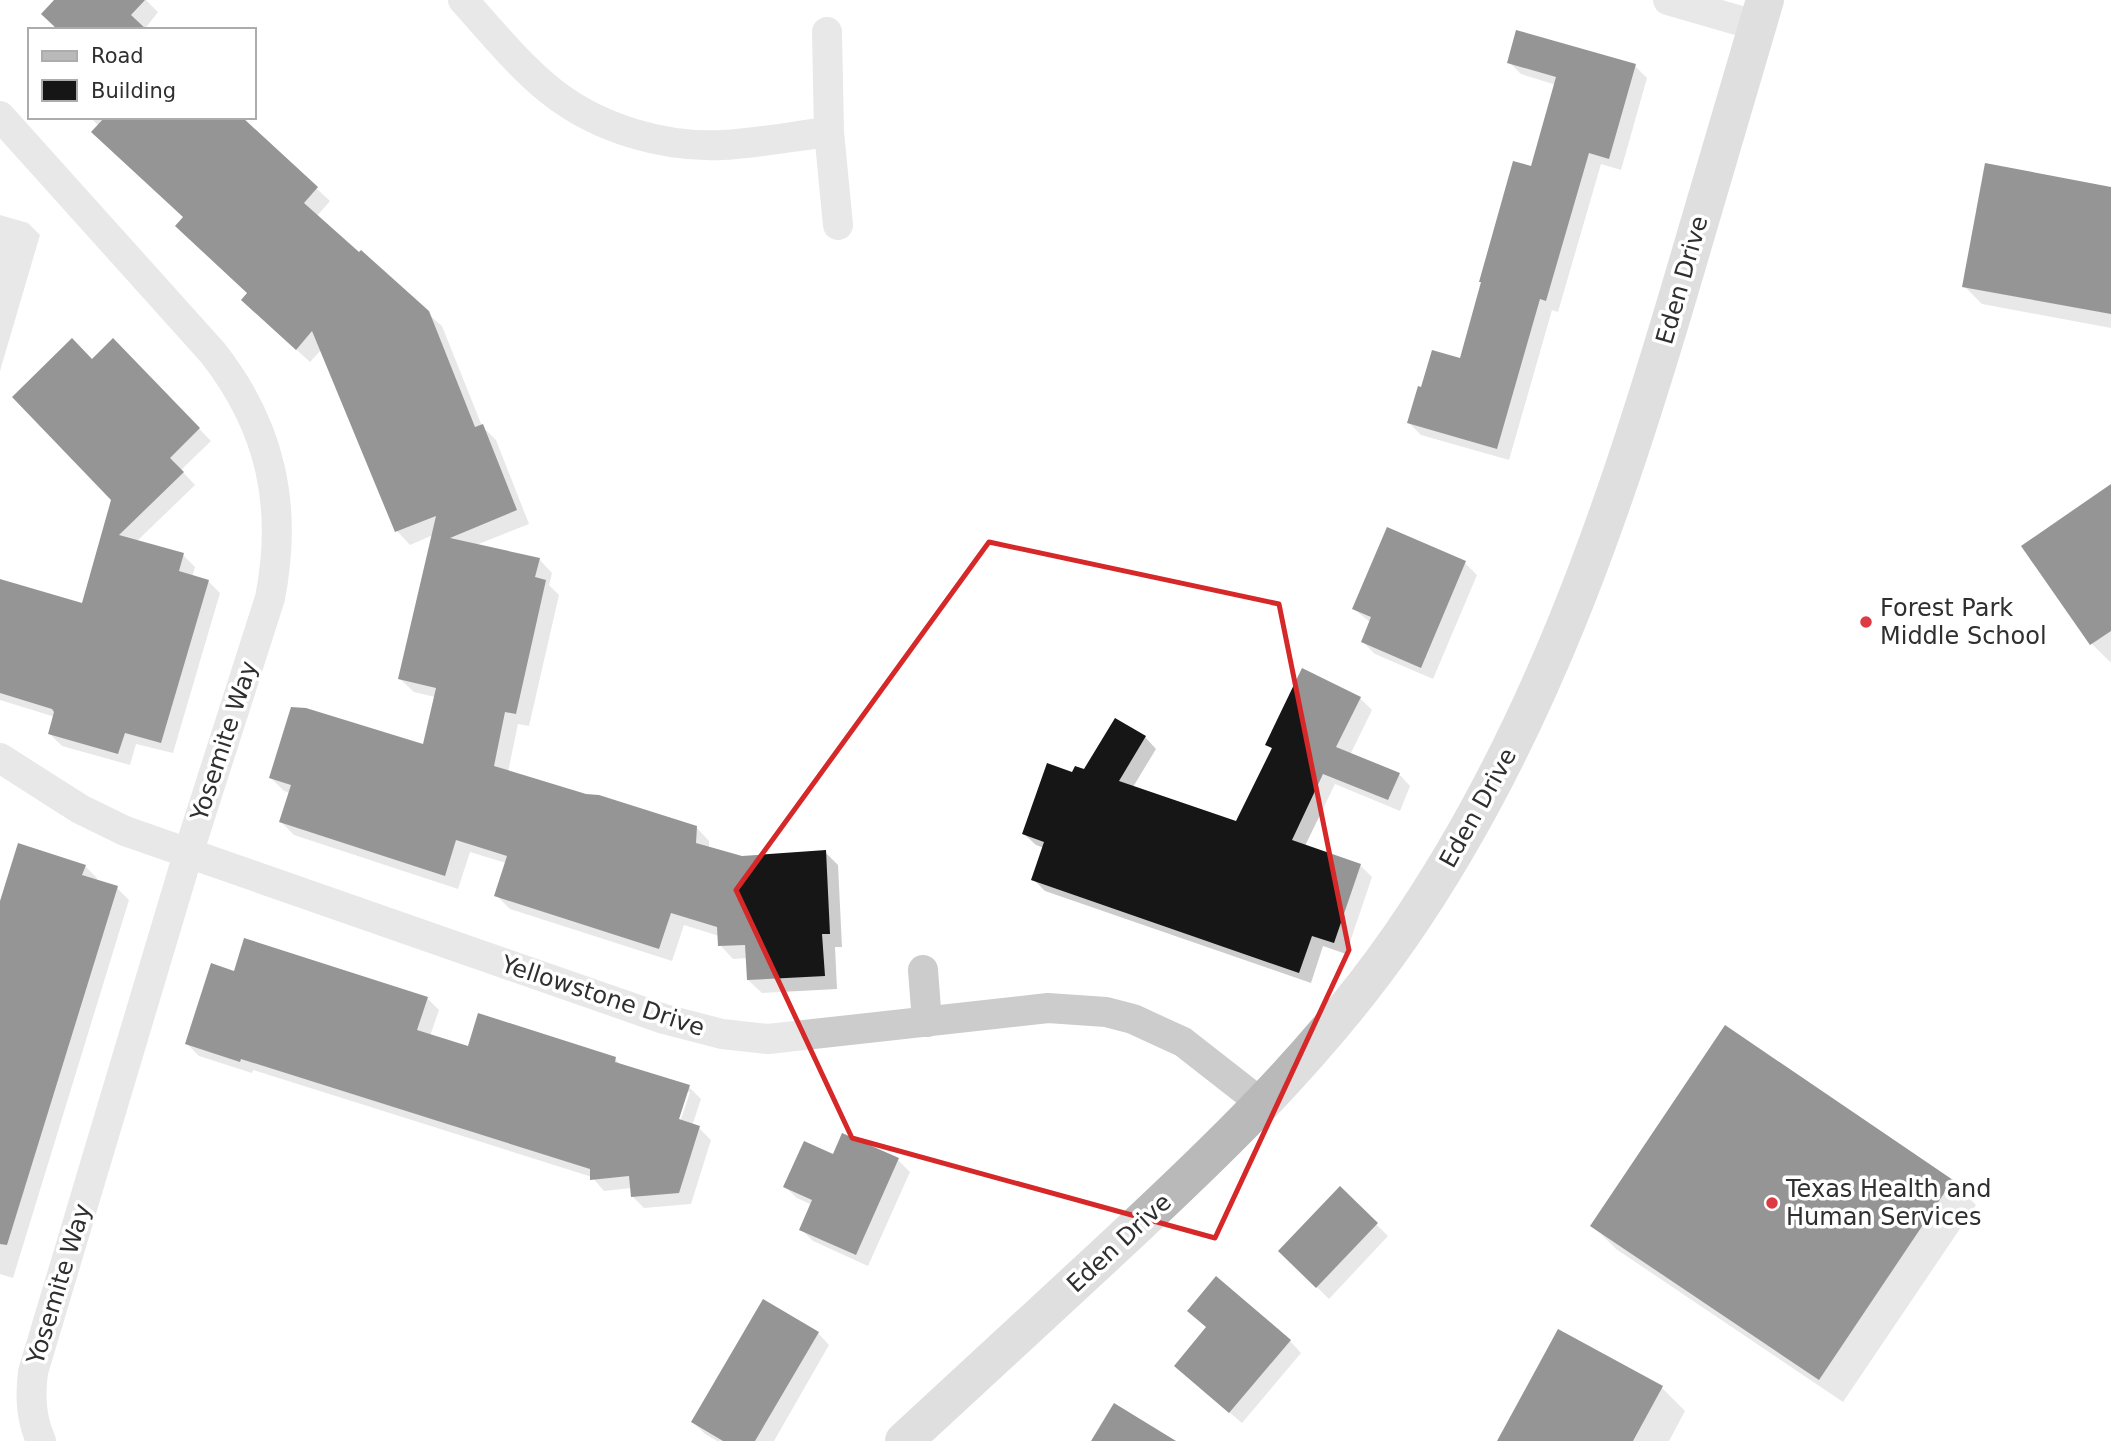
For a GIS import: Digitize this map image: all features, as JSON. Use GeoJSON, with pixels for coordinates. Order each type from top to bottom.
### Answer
{"type":"FeatureCollection","features":[{"type":"Feature","properties":{"kind":"street"},"geometry":{"type":"LineString","coordinates":[[463,0],[523,66],[554,94],[609,124],[639,135],[695,145],[723,145],[830,132]]}},
{"type":"Feature","properties":{"kind":"street"},"geometry":{"type":"LineString","coordinates":[[1668,0],[1761,13]]}},
{"type":"Feature","properties":{"kind":"street","name":"Eden Drive"},"geometry":{"type":"LineString","coordinates":[[904,1441],[1186,1181],[1304,1058],[1398,940],[1477,812],[1532,706],[1605,528],[1635,438],[1761,13]]}},
{"type":"Feature","properties":{"kind":"street"},"geometry":{"type":"LineString","coordinates":[[827,32],[830,132],[838,225]]}},
{"type":"Feature","properties":{"kind":"street","name":"Yosemite Way"},"geometry":{"type":"LineString","coordinates":[[0,116],[213,353],[243,395],[256,420],[265,449],[277,514],[275,572],[270,598],[188,854],[33,1372],[30,1400],[35,1427],[41,1441]]}},
{"type":"Feature","properties":{"kind":"street","name":"Yellowstone Drive"},"geometry":{"type":"LineString","coordinates":[[0,758],[100,820],[188,854],[664,1019],[722,1034],[768,1039],[1048,1008],[1077,1009],[1133,1019],[1182,1042],[1261,1103]]}},
{"type":"Feature","properties":{"kind":"street"},"geometry":{"type":"LineString","coordinates":[[923,970],[927,1022]]}},
{"type":"Feature","properties":{"kind":"highlighted area"},"geometry":{"type":"Polygon","coordinates":[[[989,542],[1279,604],[1349,950],[1215,1238],[852,1138],[736,890],[989,542]]]}},
{"type":"Feature","properties":{"kind":"building"},"geometry":{"type":"Polygon","coordinates":[[[54,0],[145,0],[131,15],[145,28],[56,28],[41,14],[54,0]]]}},
{"type":"Feature","properties":{"kind":"building"},"geometry":{"type":"Polygon","coordinates":[[[1516,30],[1636,64],[1609,159],[1589,153],[1546,301],[1540,299],[1497,449],[1407,423],[1432,350],[1460,358],[1513,161],[1531,166],[1556,77],[1507,63],[1516,30]]]}},
{"type":"Feature","properties":{"kind":"building"},"geometry":{"type":"Polygon","coordinates":[[[103,119],[244,119],[318,187],[304,203],[429,311],[475,427],[483,424],[517,510],[450,538],[540,558],[535,577],[546,580],[516,714],[505,712],[494,766],[697,826],[696,843],[742,856],[826,850],[830,934],[822,934],[825,976],[747,980],[745,945],[718,946],[717,927],[671,913],[659,949],[494,896],[507,856],[456,840],[445,876],[279,822],[291,785],[269,778],[291,707],[306,708],[423,744],[436,688],[398,679],[436,516],[395,532],[312,331],[296,350],[241,300],[247,293],[175,226],[183,217],[91,132],[103,119]]]}},
{"type":"Feature","properties":{"kind":"building"},"geometry":{"type":"Polygon","coordinates":[[[1985,163],[2111,187],[2111,314],[1962,287],[1985,163]]]}},
{"type":"Feature","properties":{"kind":"building"},"geometry":{"type":"Polygon","coordinates":[[[72,338],[92,359],[113,338],[200,428],[170,458],[184,472],[119,535],[184,553],[179,571],[209,580],[161,743],[125,733],[118,754],[48,734],[54,712],[52,709],[0,693],[0,579],[82,603],[111,500],[12,397],[72,338]]]}},
{"type":"Feature","properties":{"kind":"building"},"geometry":{"type":"Polygon","coordinates":[[[2111,484],[2111,631],[2090,645],[2021,546],[2111,484]]]}},
{"type":"Feature","properties":{"kind":"building"},"geometry":{"type":"Polygon","coordinates":[[[1387,527],[1466,561],[1421,668],[1361,642],[1371,617],[1352,609],[1387,527]]]}},
{"type":"Feature","properties":{"kind":"building"},"geometry":{"type":"Polygon","coordinates":[[[1302,668],[1361,697],[1336,747],[1400,773],[1388,800],[1323,774],[1292,840],[1361,864],[1334,943],[1312,936],[1299,973],[1031,880],[1044,842],[1022,834],[1047,763],[1072,772],[1075,766],[1084,769],[1115,718],[1146,736],[1119,781],[1236,821],[1272,748],[1265,745],[1302,668]]]}},
{"type":"Feature","properties":{"kind":"building"},"geometry":{"type":"Polygon","coordinates":[[[18,843],[86,865],[82,875],[118,886],[7,1245],[0,1244],[0,901],[18,843]]]}},
{"type":"Feature","properties":{"kind":"building"},"geometry":{"type":"Polygon","coordinates":[[[244,938],[428,997],[417,1030],[468,1046],[478,1013],[616,1057],[615,1062],[690,1085],[679,1119],[700,1126],[679,1193],[631,1197],[629,1176],[590,1180],[590,1169],[241,1059],[240,1062],[185,1044],[211,963],[234,971],[244,938]]]}},
{"type":"Feature","properties":{"kind":"building","name":"Texas Health and Human Services"},"geometry":{"type":"Polygon","coordinates":[[[1725,1025],[1953,1180],[1819,1380],[1590,1226],[1725,1025]]]}},
{"type":"Feature","properties":{"kind":"building"},"geometry":{"type":"Polygon","coordinates":[[[842,1133],[899,1158],[856,1255],[799,1230],[812,1200],[783,1187],[804,1141],[833,1154],[842,1133]]]}},
{"type":"Feature","properties":{"kind":"building"},"geometry":{"type":"Polygon","coordinates":[[[1340,1186],[1378,1223],[1316,1288],[1278,1251],[1340,1186]]]}},
{"type":"Feature","properties":{"kind":"building"},"geometry":{"type":"Polygon","coordinates":[[[1216,1276],[1291,1340],[1229,1413],[1174,1366],[1206,1327],[1187,1311],[1216,1276]]]}},
{"type":"Feature","properties":{"kind":"building"},"geometry":{"type":"Polygon","coordinates":[[[763,1299],[819,1332],[755,1441],[723,1441],[691,1422],[763,1299]]]}},
{"type":"Feature","properties":{"kind":"building"},"geometry":{"type":"Polygon","coordinates":[[[1558,1329],[1663,1386],[1633,1441],[1497,1441],[1558,1329]]]}},
{"type":"Feature","properties":{"kind":"building"},"geometry":{"type":"Polygon","coordinates":[[[1114,1403],[1176,1441],[1091,1441],[1114,1403]]]}},
{"type":"Feature","properties":{"kind":"place","name":"Forest Park Middle School"},"geometry":{"type":"Point","coordinates":[1866,622]}},
{"type":"Feature","properties":{"kind":"place","name":"Texas Health and Human Services"},"geometry":{"type":"Point","coordinates":[1772,1203]}}]}
